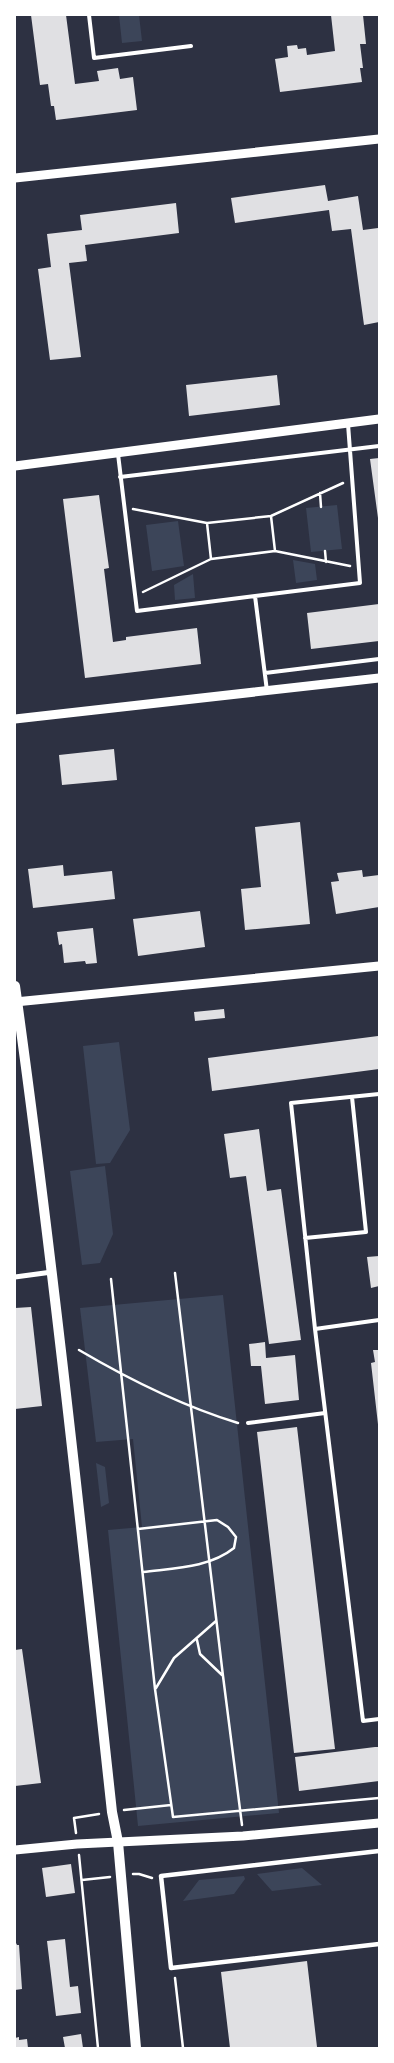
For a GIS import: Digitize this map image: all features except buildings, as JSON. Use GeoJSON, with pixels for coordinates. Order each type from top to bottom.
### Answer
{"type":"FeatureCollection","features":[{"type":"Feature","properties":{"kind":"main road"},"geometry":{"type":"LineString","coordinates":[[15,986],[53,1272],[111,1802],[118,1842],[136,2048]]}},
{"type":"Feature","properties":{"kind":"street"},"geometry":{"type":"LineString","coordinates":[[15,178],[379,139]]}},
{"type":"Feature","properties":{"kind":"street"},"geometry":{"type":"LineString","coordinates":[[15,466],[379,419]]}},
{"type":"Feature","properties":{"kind":"street"},"geometry":{"type":"LineString","coordinates":[[15,719],[379,678]]}},
{"type":"Feature","properties":{"kind":"street"},"geometry":{"type":"LineString","coordinates":[[16,1002],[379,966]]}},
{"type":"Feature","properties":{"kind":"street"},"geometry":{"type":"LineString","coordinates":[[15,1278],[53,1272]]}},
{"type":"Feature","properties":{"kind":"street"},"geometry":{"type":"LineString","coordinates":[[15,1850],[78,1844],[243,1836],[379,1823]]}},
{"type":"Feature","properties":{"kind":"street"},"geometry":{"type":"LineString","coordinates":[[379,1851],[161,1876],[172,1968],[379,1944]]}},
{"type":"Feature","properties":{"kind":"lane"},"geometry":{"type":"LineString","coordinates":[[89,15],[94,58],[191,46]]}},
{"type":"Feature","properties":{"kind":"lane"},"geometry":{"type":"LineString","coordinates":[[118,452],[137,611],[360,583],[348,423]]}},
{"type":"Feature","properties":{"kind":"lane"},"geometry":{"type":"LineString","coordinates":[[120,477],[379,446]]}},
{"type":"Feature","properties":{"kind":"lane"},"geometry":{"type":"LineString","coordinates":[[255,596],[267,691]]}},
{"type":"Feature","properties":{"kind":"lane"},"geometry":{"type":"LineString","coordinates":[[265,673],[379,659]]}},
{"type":"Feature","properties":{"kind":"lane"},"geometry":{"type":"LineString","coordinates":[[379,1094],[292,1103],[315,1330],[363,1721],[379,1719]]}},
{"type":"Feature","properties":{"kind":"lane"},"geometry":{"type":"LineString","coordinates":[[305,1238],[366,1232],[352,1097]]}},
{"type":"Feature","properties":{"kind":"lane"},"geometry":{"type":"LineString","coordinates":[[315,1330],[379,1320]]}},
{"type":"Feature","properties":{"kind":"lane"},"geometry":{"type":"LineString","coordinates":[[248,1423],[325,1413]]}},
{"type":"Feature","properties":{"kind":"path"},"geometry":{"type":"LineString","coordinates":[[124,507],[207,523],[271,516],[352,478]]}},
{"type":"Feature","properties":{"kind":"path"},"geometry":{"type":"LineString","coordinates":[[320,493],[321,507]]}},
{"type":"Feature","properties":{"kind":"path"},"geometry":{"type":"LineString","coordinates":[[271,516],[275,552]]}},
{"type":"Feature","properties":{"kind":"path"},"geometry":{"type":"LineString","coordinates":[[207,523],[211,559]]}},
{"type":"Feature","properties":{"kind":"path"},"geometry":{"type":"LineString","coordinates":[[325,551],[326,562]]}},
{"type":"Feature","properties":{"kind":"path"},"geometry":{"type":"LineString","coordinates":[[135,596],[211,559],[275,552],[359,568]]}},
{"type":"Feature","properties":{"kind":"path"},"geometry":{"type":"LineString","coordinates":[[175,1273],[216,1621],[242,1812]]}},
{"type":"Feature","properties":{"kind":"path"},"geometry":{"type":"LineString","coordinates":[[111,1279],[155,1690],[173,1817],[379,1798]]}},
{"type":"Feature","properties":{"kind":"path"},"geometry":{"type":"LineString","coordinates":[[79,1350],[122,1375],[191,1408],[238,1424],[248,1423]]}},
{"type":"Feature","properties":{"kind":"path"},"geometry":{"type":"LineString","coordinates":[[138,1529],[217,1520],[228,1527],[236,1537],[234,1548],[224,1556],[209,1563],[143,1572]]}},
{"type":"Feature","properties":{"kind":"path"},"geometry":{"type":"LineString","coordinates":[[155,1690],[174,1658],[216,1621]]}},
{"type":"Feature","properties":{"kind":"path"},"geometry":{"type":"LineString","coordinates":[[197,1639],[200,1654],[223,1676]]}},
{"type":"Feature","properties":{"kind":"path"},"geometry":{"type":"LineString","coordinates":[[78,1844],[98,2048]]}},
{"type":"Feature","properties":{"kind":"path"},"geometry":{"type":"LineString","coordinates":[[82,1880],[139,1874],[161,1880]]}},
{"type":"Feature","properties":{"kind":"path"},"geometry":{"type":"LineString","coordinates":[[174,1967],[183,2048]]}},
{"type":"Feature","properties":{"kind":"shaded area"},"geometry":{"type":"Polygon","coordinates":[[[119,15],[139,15],[142,41],[122,43],[119,15]]]}},
{"type":"Feature","properties":{"kind":"shaded area"},"geometry":{"type":"Polygon","coordinates":[[[337,505],[342,549],[311,552],[306,508],[337,505]]]}},
{"type":"Feature","properties":{"kind":"shaded area"},"geometry":{"type":"Polygon","coordinates":[[[178,521],[184,566],[152,571],[146,525],[178,521]]]}},
{"type":"Feature","properties":{"kind":"shaded area"},"geometry":{"type":"Polygon","coordinates":[[[293,560],[315,564],[317,580],[296,583],[293,560]]]}},
{"type":"Feature","properties":{"kind":"shaded area"},"geometry":{"type":"Polygon","coordinates":[[[193,574],[195,598],[175,600],[174,585],[193,574]]]}},
{"type":"Feature","properties":{"kind":"shaded area"},"geometry":{"type":"Polygon","coordinates":[[[119,1042],[130,1130],[110,1163],[96,1164],[83,1046],[119,1042]]]}},
{"type":"Feature","properties":{"kind":"shaded area"},"geometry":{"type":"Polygon","coordinates":[[[105,1166],[113,1234],[100,1263],[82,1265],[70,1171],[105,1166]]]}},
{"type":"Feature","properties":{"kind":"shaded area"},"geometry":{"type":"Polygon","coordinates":[[[223,1295],[279,1813],[138,1826],[108,1530],[142,1527],[133,1439],[96,1442],[80,1308],[223,1295]]]}},
{"type":"Feature","properties":{"kind":"shaded area"},"geometry":{"type":"Polygon","coordinates":[[[96,1463],[105,1467],[109,1503],[101,1507],[96,1463]]]}},
{"type":"Feature","properties":{"kind":"shaded area"},"geometry":{"type":"Polygon","coordinates":[[[302,1868],[322,1885],[272,1891],[257,1874],[302,1868]]]}},
{"type":"Feature","properties":{"kind":"shaded area"},"geometry":{"type":"Polygon","coordinates":[[[244,1876],[245,1879],[234,1894],[183,1901],[199,1880],[244,1876]]]}}]}
